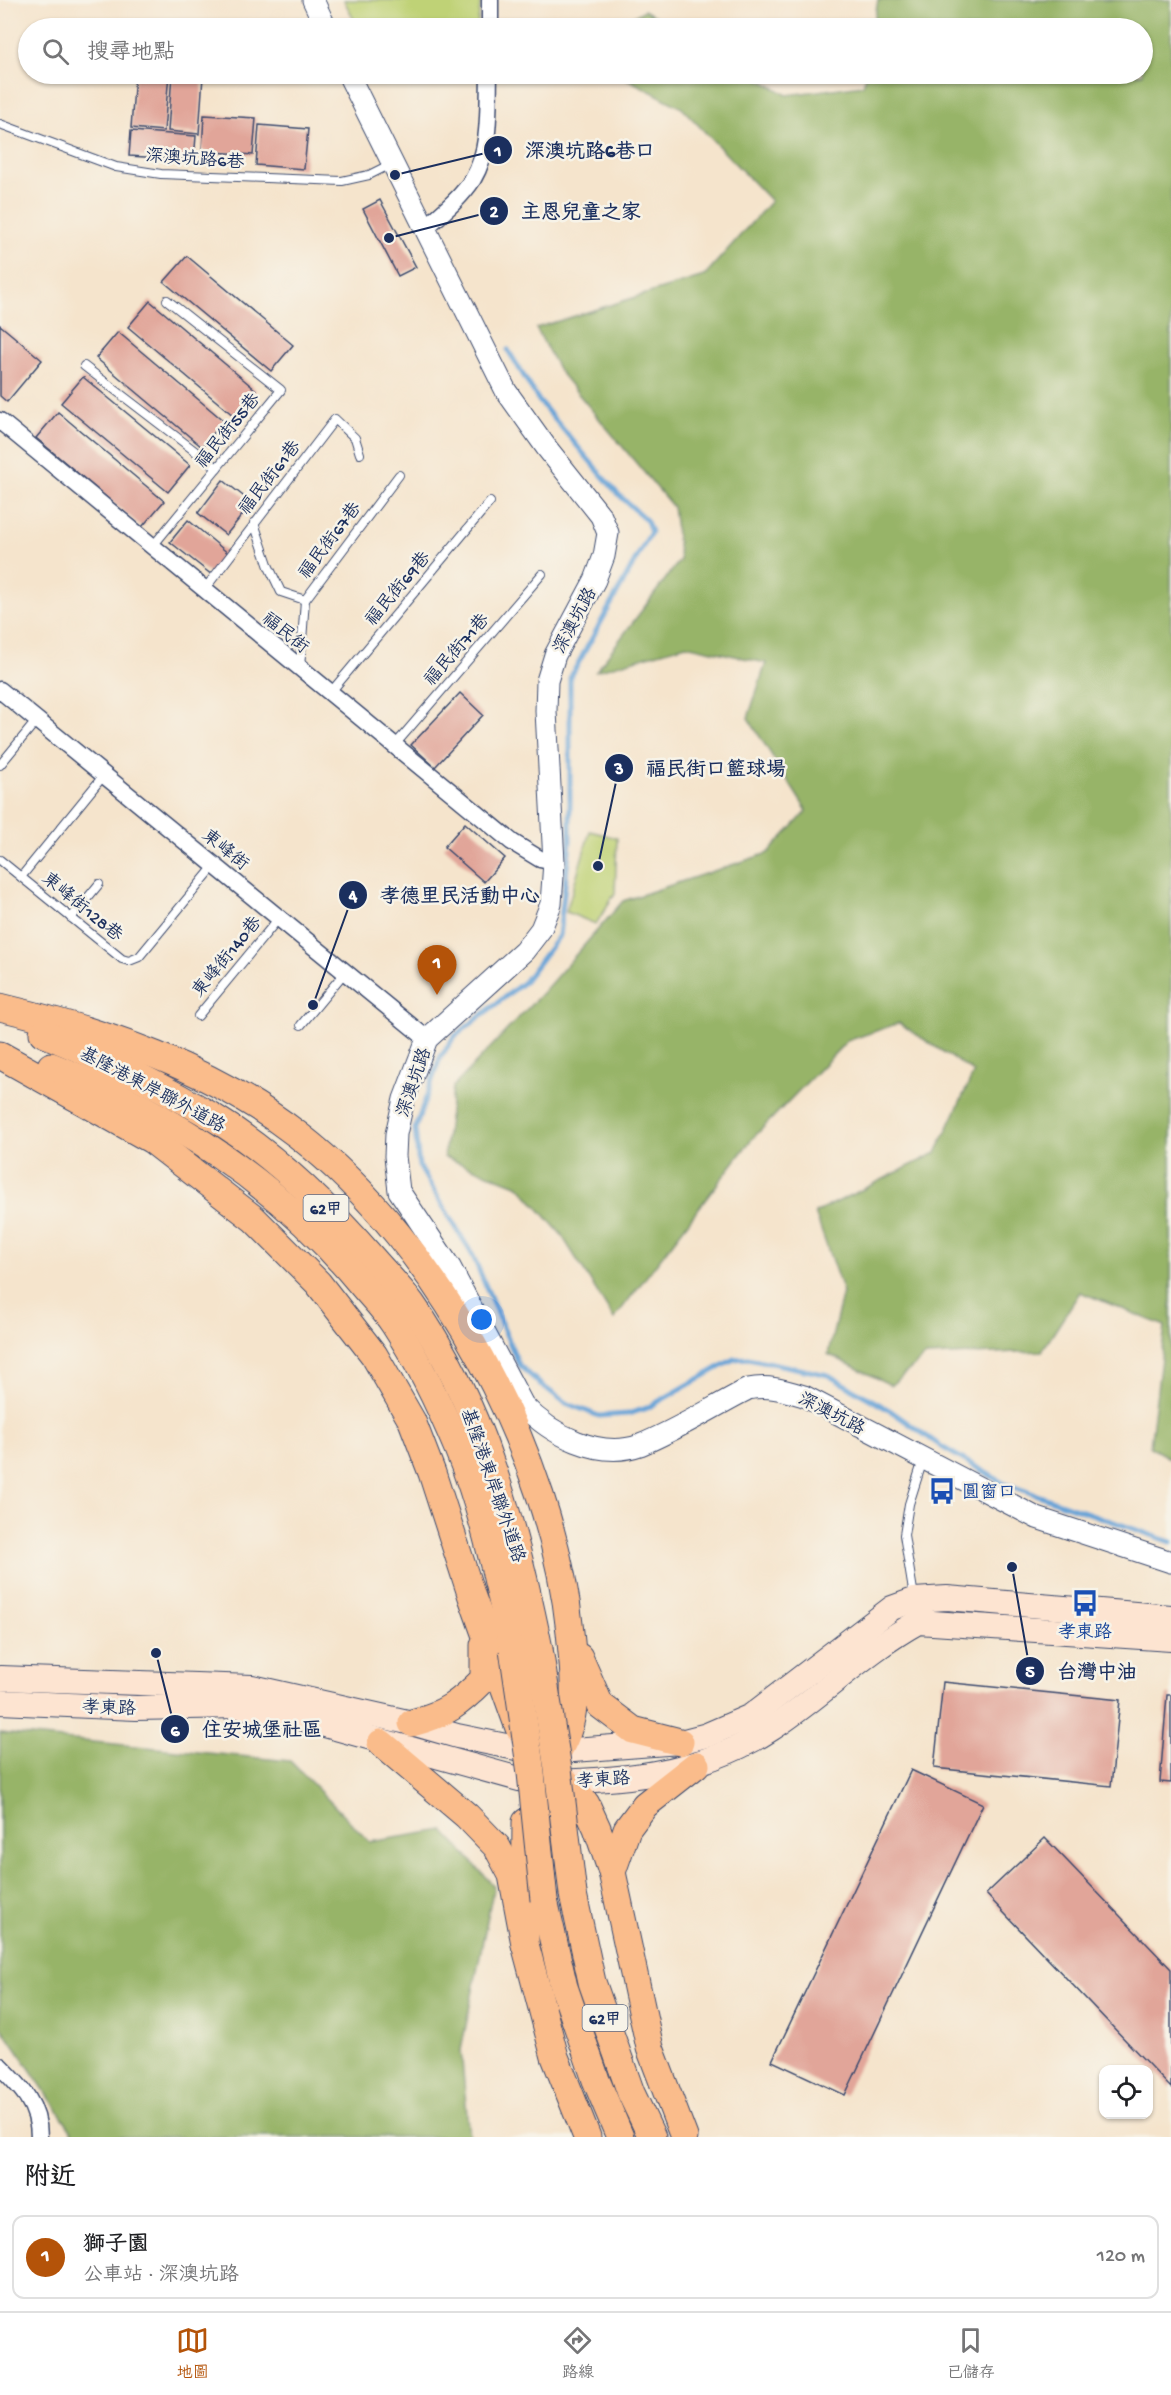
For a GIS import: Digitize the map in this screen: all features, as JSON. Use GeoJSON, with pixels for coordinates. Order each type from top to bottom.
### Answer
{"type":"FeatureCollection","features":[{"type":"Feature","properties":{"kind":"highway"},"geometry":{"type":"LineString","coordinates":[[0,1007],[63,1022],[227,1086],[299,1136],[366,1198],[418,1258],[466,1335],[505,1406],[535,1478],[566,1590],[580,1660],[600,1705],[633,1730],[680,1742]]}},
{"type":"Feature","properties":{"kind":"highway","name":"基隆港東岸聯外道路"},"geometry":{"type":"LineString","coordinates":[[0,1016],[76,1047],[214,1118],[316,1197],[410,1302],[431,1334],[471,1413],[526,1649],[558,1769],[573,1894],[592,1982],[631,2093],[652,2137]]}},
{"type":"Feature","properties":{"kind":"highway","name":"基隆港東岸聯外道路"},"geometry":{"type":"LineString","coordinates":[[0,1046],[62,1071],[152,1113],[219,1152],[293,1213],[344,1263],[393,1323],[426,1381],[500,1538]]}},
{"type":"Feature","properties":{"kind":"highway"},"geometry":{"type":"LineString","coordinates":[[0,1055],[152,1140],[254,1219],[318,1283],[368,1346],[412,1421],[432,1473],[472,1597],[526,1750],[586,1804],[597,1827],[612,1872],[650,2048],[684,2137]]}},
{"type":"Feature","properties":{"kind":"highway"},"geometry":{"type":"LineString","coordinates":[[525,1944],[525,1805],[550,1771],[575,1704],[566,1590]]}},
{"type":"Feature","properties":{"kind":"highway"},"geometry":{"type":"LineString","coordinates":[[412,1723],[439,1716],[453,1707],[484,1678],[486,1660],[483,1638],[472,1597]]}},
{"type":"Feature","properties":{"kind":"highway","name":"基隆港東岸聯外道路"},"geometry":{"type":"LineString","coordinates":[[526,1649],[531,1773],[544,1900],[564,1987],[596,2080],[620,2137]]}},
{"type":"Feature","properties":{"kind":"highway"},"geometry":{"type":"LineString","coordinates":[[381,1743],[467,1816],[497,1846],[512,1875],[525,1944],[555,2057],[588,2137]]}},
{"type":"Feature","properties":{"kind":"highway"},"geometry":{"type":"LineString","coordinates":[[612,1872],[627,1829],[645,1805],[696,1765]]}},
{"type":"Feature","properties":{"kind":"main road","name":"孝東路"},"geometry":{"type":"LineString","coordinates":[[550,1771],[707,1735],[751,1716],[799,1682],[873,1620],[892,1608],[914,1600],[947,1598],[1171,1617]]}},
{"type":"Feature","properties":{"kind":"main road","name":"孝東路"},"geometry":{"type":"LineString","coordinates":[[0,1702],[136,1708],[239,1706],[303,1719],[381,1743],[550,1771],[638,1777],[696,1765],[770,1730],[894,1635],[918,1622],[1171,1639]]}},
{"type":"Feature","properties":{"kind":"main road","name":"孝東路"},"geometry":{"type":"LineString","coordinates":[[0,1678],[252,1687],[412,1723],[457,1736],[526,1750]]}},
{"type":"Feature","properties":{"kind":"street"},"geometry":{"type":"LineString","coordinates":[[313,0],[321,18]]}},
{"type":"Feature","properties":{"kind":"street"},"geometry":{"type":"LineString","coordinates":[[490,0],[490,18]]}},
{"type":"Feature","properties":{"kind":"street","name":"深澳坑路"},"geometry":{"type":"LineString","coordinates":[[353,84],[506,391],[546,447],[602,516],[608,533],[604,556],[596,580],[555,655],[547,681],[546,711],[554,862],[551,904],[541,929],[524,951],[427,1039],[404,1099],[396,1134],[395,1156],[399,1191],[450,1267],[510,1385],[523,1405],[537,1420],[558,1434],[580,1442],[609,1448],[639,1445],[748,1389],[764,1386],[804,1396],[1037,1518],[1171,1562]]}},
{"type":"Feature","properties":{"kind":"street"},"geometry":{"type":"LineString","coordinates":[[424,229],[460,196],[474,178],[487,130],[489,84]]}},
{"type":"Feature","properties":{"kind":"street","name":"福民街"},"geometry":{"type":"LineString","coordinates":[[0,421],[329,694],[512,842],[540,859],[554,862]]}},
{"type":"Feature","properties":{"kind":"street","name":"東峰街"},"geometry":{"type":"LineString","coordinates":[[0,690],[427,1039]]}},
{"type":"Feature","properties":{"kind":"street"},"geometry":{"type":"LineString","coordinates":[[0,2066],[26,2092],[36,2113],[39,2137]]}},
{"type":"Feature","properties":{"kind":"lane","name":"深澳坑路6巷"},"geometry":{"type":"LineString","coordinates":[[0,124],[116,167],[161,174],[342,182],[369,176],[392,164]]}},
{"type":"Feature","properties":{"kind":"lane","name":"福民街55巷"},"geometry":{"type":"LineString","coordinates":[[152,547],[281,390],[167,300]]}},
{"type":"Feature","properties":{"kind":"lane"},"geometry":{"type":"LineString","coordinates":[[84,366],[217,468]]}},
{"type":"Feature","properties":{"kind":"lane","name":"福民街61巷"},"geometry":{"type":"LineString","coordinates":[[204,590],[335,419],[355,438],[360,454]]}},
{"type":"Feature","properties":{"kind":"lane","name":"福民街67巷"},"geometry":{"type":"LineString","coordinates":[[300,668],[305,600],[399,475]]}},
{"type":"Feature","properties":{"kind":"lane","name":"福民街69巷"},"geometry":{"type":"LineString","coordinates":[[329,694],[490,502]]}},
{"type":"Feature","properties":{"kind":"lane"},"geometry":{"type":"LineString","coordinates":[[254,523],[269,567],[281,592],[305,600]]}},
{"type":"Feature","properties":{"kind":"lane","name":"福民街71巷"},"geometry":{"type":"LineString","coordinates":[[394,746],[542,574]]}},
{"type":"Feature","properties":{"kind":"lane"},"geometry":{"type":"LineString","coordinates":[[0,765],[37,720]]}},
{"type":"Feature","properties":{"kind":"lane"},"geometry":{"type":"LineString","coordinates":[[21,877],[104,775]]}},
{"type":"Feature","properties":{"kind":"lane","name":"東峰街128巷"},"geometry":{"type":"LineString","coordinates":[[0,860],[122,959],[129,961],[139,957],[215,865]]}},
{"type":"Feature","properties":{"kind":"lane"},"geometry":{"type":"LineString","coordinates":[[71,918],[99,884]]}},
{"type":"Feature","properties":{"kind":"lane","name":"東峰街140巷"},"geometry":{"type":"LineString","coordinates":[[198,1016],[279,918]]}},
{"type":"Feature","properties":{"kind":"lane"},"geometry":{"type":"LineString","coordinates":[[301,1025],[345,972]]}},
{"type":"Feature","properties":{"kind":"lane"},"geometry":{"type":"LineString","coordinates":[[914,1600],[904,1535],[909,1504],[923,1460]]}},
{"type":"Feature","properties":{"kind":"green space"},"geometry":{"type":"Polygon","coordinates":[[[344,0],[481,0],[478,18],[353,18],[344,0]]]}},
{"type":"Feature","properties":{"kind":"green space"},"geometry":{"type":"Polygon","coordinates":[[[878,0],[1171,0],[1171,1459],[1150,1447],[1165,1326],[1080,1292],[1042,1351],[926,1356],[891,1385],[828,1354],[843,1292],[815,1213],[936,1153],[974,1072],[899,1023],[847,1041],[751,1140],[614,1319],[561,1234],[519,1186],[444,1157],[453,1087],[544,991],[623,901],[768,853],[807,811],[748,718],[766,663],[686,645],[596,671],[680,560],[673,507],[560,372],[536,328],[704,276],[771,201],[682,108],[637,84],[768,84],[787,95],[863,84],[1153,84],[1153,18],[875,18],[878,0]]]}},
{"type":"Feature","properties":{"kind":"green space"},"geometry":{"type":"Polygon","coordinates":[[[644,10],[658,18],[631,18],[644,10]]]}},
{"type":"Feature","properties":{"kind":"green space"},"geometry":{"type":"Polygon","coordinates":[[[590,831],[617,838],[615,893],[596,924],[566,912],[590,831]]]}},
{"type":"Feature","properties":{"kind":"green space"},"geometry":{"type":"Polygon","coordinates":[[[0,1733],[290,1761],[370,1842],[443,1830],[494,1886],[461,2050],[469,2137],[76,2137],[0,2025],[0,1733]]]}},
{"type":"Feature","properties":{"kind":"building"},"geometry":{"type":"Polygon","coordinates":[[[134,84],[168,84],[164,131],[131,128],[134,84]]]}},
{"type":"Feature","properties":{"kind":"building"},"geometry":{"type":"Polygon","coordinates":[[[171,84],[202,84],[199,134],[168,131],[171,84]]]}},
{"type":"Feature","properties":{"kind":"building"},"geometry":{"type":"Polygon","coordinates":[[[204,115],[256,118],[253,155],[202,151],[204,115]]]}},
{"type":"Feature","properties":{"kind":"building"},"geometry":{"type":"Polygon","coordinates":[[[259,125],[308,129],[304,169],[256,165],[259,125]]]}},
{"type":"Feature","properties":{"kind":"building"},"geometry":{"type":"Polygon","coordinates":[[[131,131],[196,136],[194,160],[129,156],[131,131]]]}},
{"type":"Feature","properties":{"kind":"building"},"geometry":{"type":"Polygon","coordinates":[[[380,200],[416,267],[398,276],[363,209],[380,200]]]}},
{"type":"Feature","properties":{"kind":"building"},"geometry":{"type":"Polygon","coordinates":[[[187,256],[293,345],[271,371],[164,282],[187,256]]]}},
{"type":"Feature","properties":{"kind":"building"},"geometry":{"type":"Polygon","coordinates":[[[150,301],[256,390],[234,416],[128,327],[150,301]]]}},
{"type":"Feature","properties":{"kind":"building"},"geometry":{"type":"Polygon","coordinates":[[[0,325],[42,360],[7,402],[0,396],[0,325]]]}},
{"type":"Feature","properties":{"kind":"building"},"geometry":{"type":"Polygon","coordinates":[[[118,332],[224,421],[202,447],[96,358],[118,332]]]}},
{"type":"Feature","properties":{"kind":"building"},"geometry":{"type":"Polygon","coordinates":[[[83,377],[190,465],[168,492],[61,403],[83,377]]]}},
{"type":"Feature","properties":{"kind":"building"},"geometry":{"type":"Polygon","coordinates":[[[58,412],[164,501],[142,527],[36,438],[58,412]]]}},
{"type":"Feature","properties":{"kind":"building"},"geometry":{"type":"Polygon","coordinates":[[[223,480],[252,503],[226,535],[198,513],[223,480]]]}},
{"type":"Feature","properties":{"kind":"building"},"geometry":{"type":"Polygon","coordinates":[[[188,520],[229,554],[212,575],[170,542],[188,520]]]}},
{"type":"Feature","properties":{"kind":"building"},"geometry":{"type":"Polygon","coordinates":[[[460,693],[483,715],[435,767],[411,745],[460,693]]]}},
{"type":"Feature","properties":{"kind":"building"},"geometry":{"type":"Polygon","coordinates":[[[465,823],[505,858],[484,882],[444,847],[465,823]]]}},
{"type":"Feature","properties":{"kind":"building"},"geometry":{"type":"Polygon","coordinates":[[[943,1682],[1120,1700],[1111,1786],[934,1768],[943,1682]]]}},
{"type":"Feature","properties":{"kind":"building"},"geometry":{"type":"Polygon","coordinates":[[[1167,1695],[1171,1695],[1171,1783],[1160,1782],[1167,1695]]]}},
{"type":"Feature","properties":{"kind":"building"},"geometry":{"type":"Polygon","coordinates":[[[911,1770],[983,1804],[845,2095],[772,2061],[911,1770]]]}},
{"type":"Feature","properties":{"kind":"building"},"geometry":{"type":"Polygon","coordinates":[[[1045,1838],[1171,1969],[1171,2088],[1153,2069],[1153,2065],[1149,2065],[986,1894],[1045,1838]]]}},
{"type":"Feature","properties":{"kind":"waterway"},"geometry":{"type":"LineString","coordinates":[[508,350],[539,401],[617,493],[647,521],[651,532],[570,678],[570,842],[559,936],[524,982],[454,1037],[440,1058],[415,1129],[419,1166],[473,1256],[519,1365],[566,1403],[599,1416],[628,1414],[647,1408],[734,1359],[748,1358],[828,1375],[891,1411],[942,1447],[1003,1483],[1171,1542]]}},
{"type":"Feature","properties":{"kind":"place","name":"深澳坑路6巷口"},"geometry":{"type":"Point","coordinates":[395,175]}},
{"type":"Feature","properties":{"kind":"place","name":"主恩兒童之家"},"geometry":{"type":"Point","coordinates":[389,238]}},
{"type":"Feature","properties":{"kind":"place","name":"福民街口籃球場"},"geometry":{"type":"Point","coordinates":[598,866]}},
{"type":"Feature","properties":{"kind":"place","name":"獅子園"},"geometry":{"type":"Point","coordinates":[437,995]}},
{"type":"Feature","properties":{"kind":"place","name":"孝德里民活動中心"},"geometry":{"type":"Point","coordinates":[313,1005]}},
{"type":"Feature","properties":{"kind":"place","name":"圓窗口"},"geometry":{"type":"Point","coordinates":[942,1491]}},
{"type":"Feature","properties":{"kind":"place","name":"台灣中油"},"geometry":{"type":"Point","coordinates":[1012,1567]}},
{"type":"Feature","properties":{"kind":"place","name":"孝東路"},"geometry":{"type":"Point","coordinates":[1085,1603]}},
{"type":"Feature","properties":{"kind":"place","name":"住安城堡社區"},"geometry":{"type":"Point","coordinates":[156,1653]}}]}
